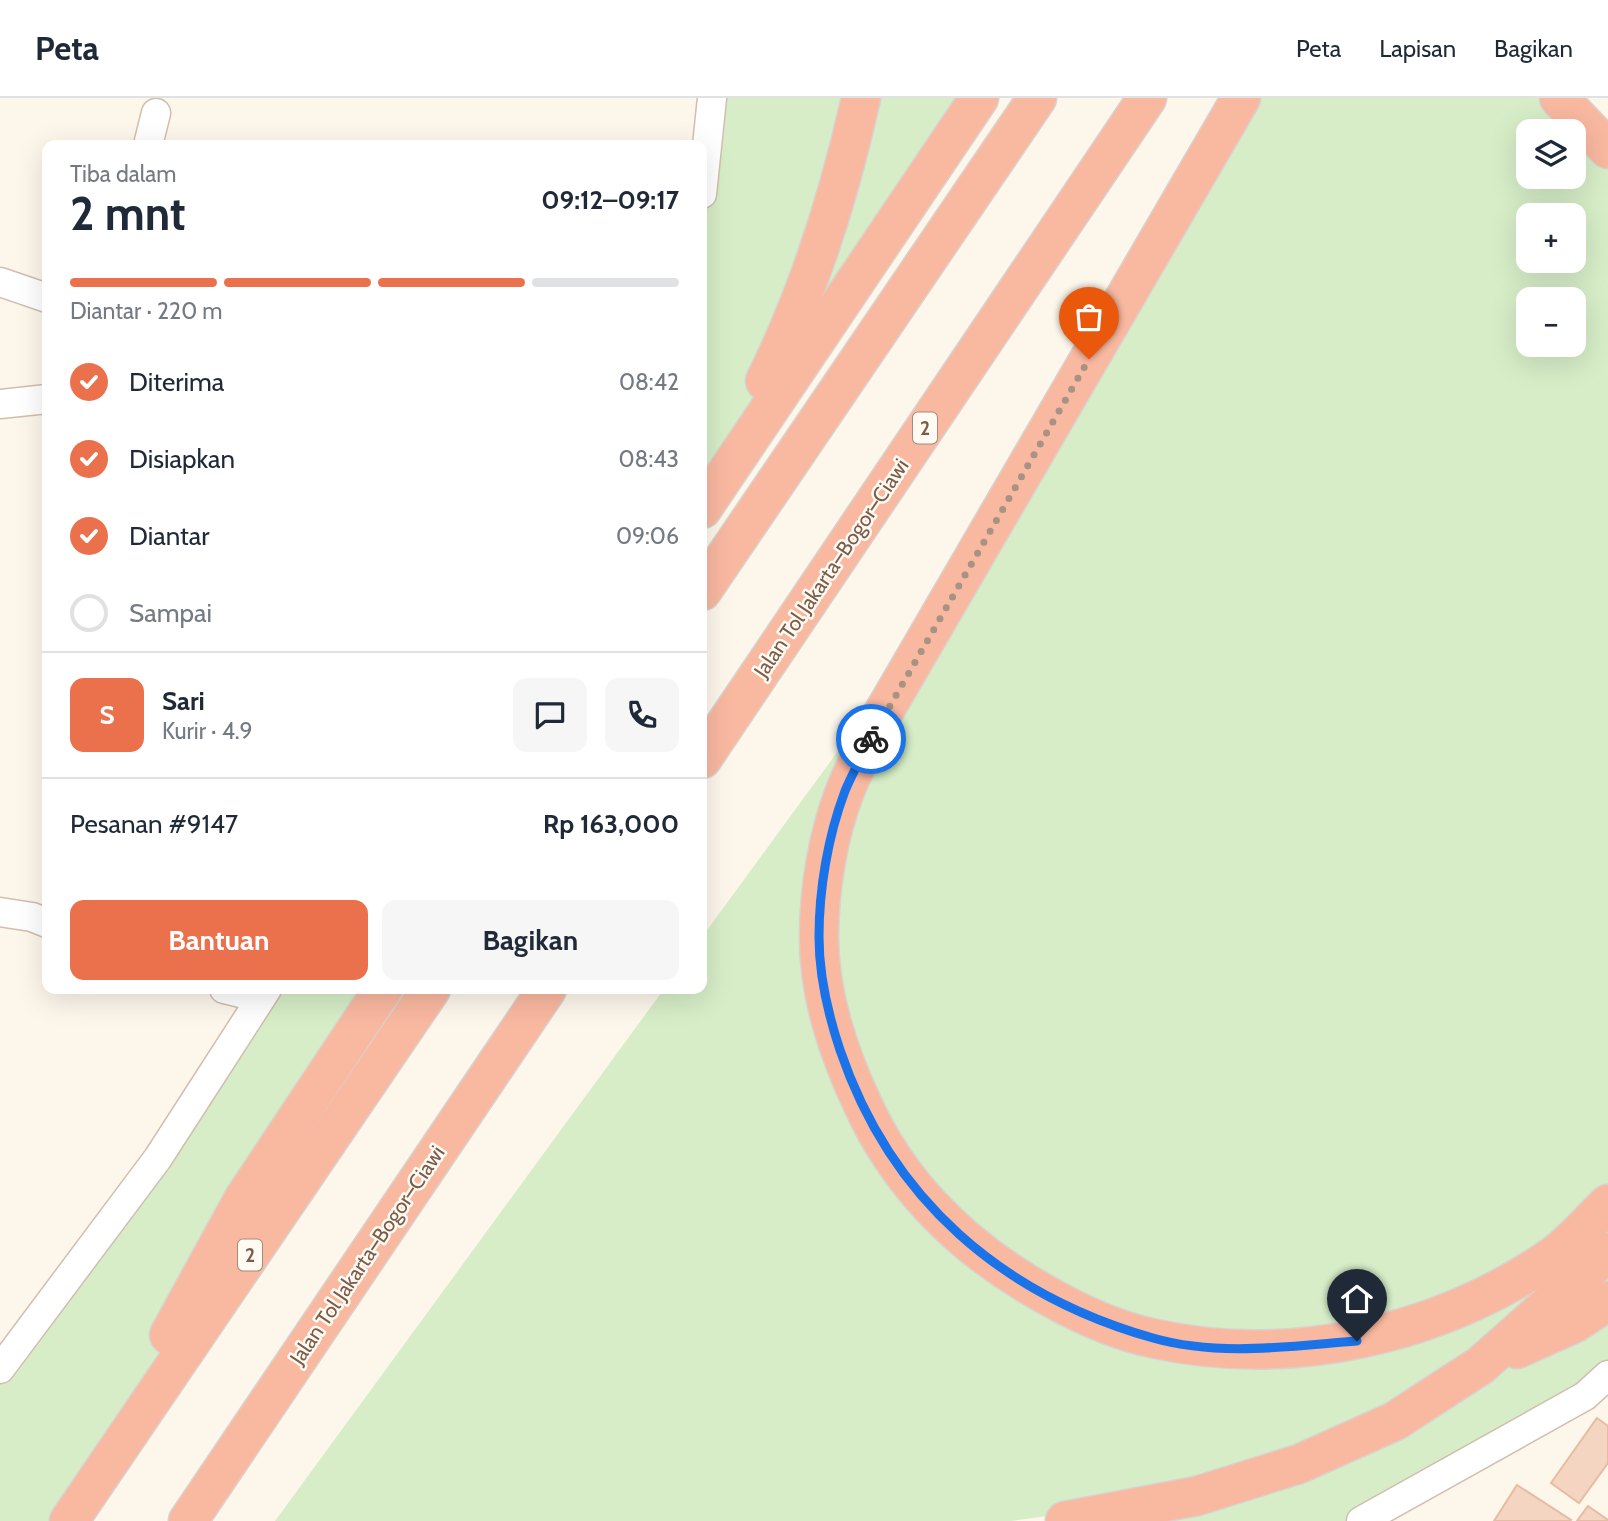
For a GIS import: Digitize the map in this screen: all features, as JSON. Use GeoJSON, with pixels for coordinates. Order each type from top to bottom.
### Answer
{"type":"FeatureCollection","features":[{"type":"Feature","properties":{"kind":"highway"},"geometry":{"type":"LineString","coordinates":[[707,499],[782,346],[816,265],[841,188],[861,98]]}},
{"type":"Feature","properties":{"kind":"highway"},"geometry":{"type":"LineString","coordinates":[[707,501],[979,98]]}},
{"type":"Feature","properties":{"kind":"highway"},"geometry":{"type":"LineString","coordinates":[[707,584],[1037,98]]}},
{"type":"Feature","properties":{"kind":"highway","name":"Jalan Tol Jakarta–Bogor–Ciawi"},"geometry":{"type":"LineString","coordinates":[[707,752],[1147,98]]}},
{"type":"Feature","properties":{"kind":"highway"},"geometry":{"type":"LineString","coordinates":[[1241,98],[882,715],[845,791],[824,872],[819,938],[827,1012],[848,1073],[879,1141],[930,1208],[989,1261],[1066,1307],[1154,1339],[1237,1350],[1357,1341],[1438,1318],[1504,1286],[1555,1255],[1608,1204]]}},
{"type":"Feature","properties":{"kind":"highway"},"geometry":{"type":"LineString","coordinates":[[1559,98],[1608,149]]}},
{"type":"Feature","properties":{"kind":"highway"},"geometry":{"type":"LineString","coordinates":[[1590,98],[1608,116]]}},
{"type":"Feature","properties":{"kind":"highway"},"geometry":{"type":"LineString","coordinates":[[68,1521],[244,1198],[380,994]]}},
{"type":"Feature","properties":{"kind":"highway","name":"2"},"geometry":{"type":"LineString","coordinates":[[68,1521],[428,994]]}},
{"type":"Feature","properties":{"kind":"highway","name":"Jalan Tol Jakarta–Bogor–Ciawi"},"geometry":{"type":"LineString","coordinates":[[188,1521],[544,994]]}},
{"type":"Feature","properties":{"kind":"highway"},"geometry":{"type":"LineString","coordinates":[[1065,1521],[1197,1496],[1299,1464],[1395,1421],[1481,1365],[1608,1252]]}},
{"type":"Feature","properties":{"kind":"highway"},"geometry":{"type":"LineString","coordinates":[[1481,1365],[1576,1323],[1608,1301]]}},
{"type":"Feature","properties":{"kind":"street"},"geometry":{"type":"LineString","coordinates":[[707,146],[712,98]]}},
{"type":"Feature","properties":{"kind":"street"},"geometry":{"type":"LineString","coordinates":[[149,140],[156,113]]}},
{"type":"Feature","properties":{"kind":"street"},"geometry":{"type":"LineString","coordinates":[[0,282],[42,296]]}},
{"type":"Feature","properties":{"kind":"street"},"geometry":{"type":"LineString","coordinates":[[0,404],[42,400]]}},
{"type":"Feature","properties":{"kind":"street"},"geometry":{"type":"LineString","coordinates":[[0,912],[42,921]]}},
{"type":"Feature","properties":{"kind":"street"},"geometry":{"type":"LineString","coordinates":[[0,1369],[158,1158],[264,994]]}},
{"type":"Feature","properties":{"kind":"street"},"geometry":{"type":"LineString","coordinates":[[1361,1521],[1585,1396],[1608,1375]]}},
{"type":"Feature","properties":{"kind":"green space"},"geometry":{"type":"Polygon","coordinates":[[[710,98],[979,98],[707,502],[707,140],[710,98]]]}},
{"type":"Feature","properties":{"kind":"green space"},"geometry":{"type":"Polygon","coordinates":[[[1241,98],[1559,98],[1579,119],[1516,119],[1516,189],[1586,189],[1586,126],[1608,149],[1608,1203],[1555,1255],[1608,1252],[1608,1375],[1361,1521],[1065,1521],[1182,1498],[1011,1521],[275,1521],[660,994],[707,994],[707,930],[863,717],[1241,98]]]}},
{"type":"Feature","properties":{"kind":"green space"},"geometry":{"type":"Polygon","coordinates":[[[263,994],[380,994],[244,1198],[68,1521],[0,1521],[0,1369],[263,994]]]}},
{"type":"Feature","properties":{"kind":"building"},"geometry":{"type":"Polygon","coordinates":[[[1597,1418],[1608,1426],[1608,1463],[1579,1503],[1551,1483],[1597,1418]]]}},
{"type":"Feature","properties":{"kind":"building"},"geometry":{"type":"Polygon","coordinates":[[[1517,1485],[1571,1520],[1494,1521],[1517,1485]]]}},
{"type":"Feature","properties":{"kind":"building"},"geometry":{"type":"Polygon","coordinates":[[[1588,1506],[1608,1520],[1608,1521],[1577,1521],[1588,1506]]]}},
{"type":"Feature","properties":{"kind":"way so far"},"geometry":{"type":"LineString","coordinates":[[871,739],[882,715],[1089,359]]}},
{"type":"Feature","properties":{"kind":"route"},"geometry":{"type":"LineString","coordinates":[[871,739],[845,791],[824,872],[819,938],[827,1012],[848,1073],[879,1141],[930,1208],[989,1261],[1066,1307],[1154,1339],[1237,1350],[1357,1341]]}}]}
